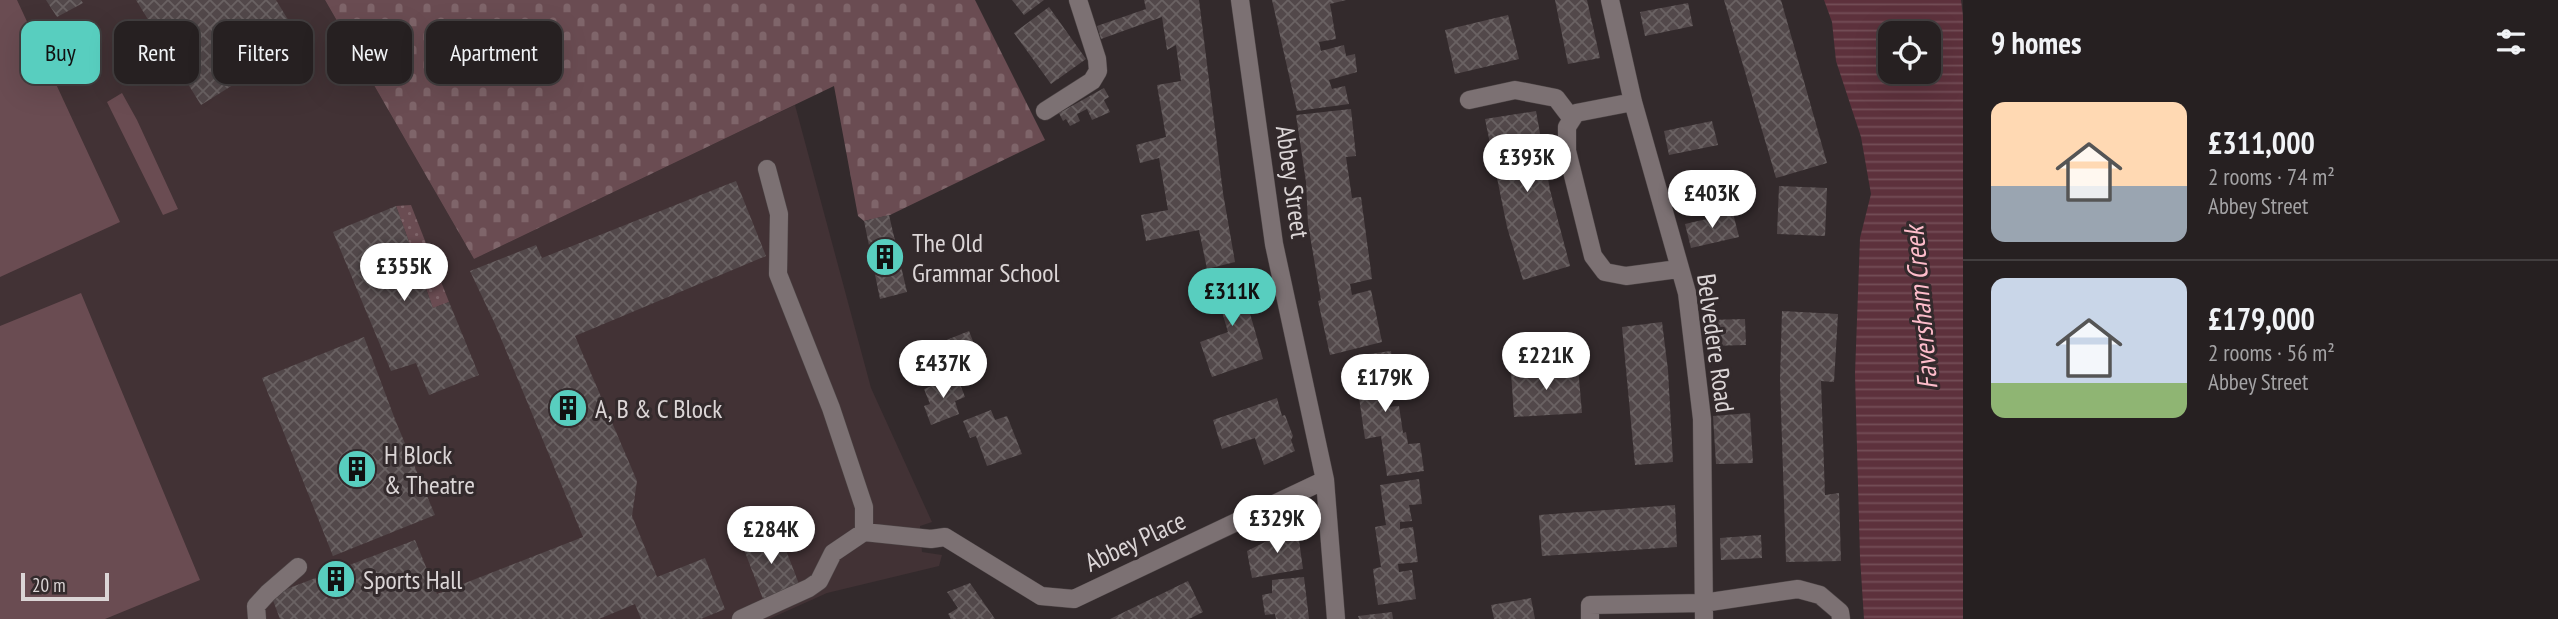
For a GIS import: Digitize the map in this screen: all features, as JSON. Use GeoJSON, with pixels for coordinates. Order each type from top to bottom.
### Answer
{"type":"FeatureCollection","features":[{"type":"Feature","properties":{"kind":"street"},"geometry":{"type":"LineString","coordinates":[[1045,111],[1092,81],[1098,71],[1097,59],[1078,0]]}},
{"type":"Feature","properties":{"kind":"street","name":"Abbey Street"},"geometry":{"type":"LineString","coordinates":[[1240,0],[1275,244],[1325,480],[1336,619]]}},
{"type":"Feature","properties":{"kind":"street","name":"Belvedere Road"},"geometry":{"type":"LineString","coordinates":[[1610,0],[1633,102],[1678,269],[1687,293],[1702,419],[1703,611]]}},
{"type":"Feature","properties":{"kind":"street"},"geometry":{"type":"LineString","coordinates":[[1469,100],[1515,90],[1535,93],[1556,98],[1572,119]]}},
{"type":"Feature","properties":{"kind":"street"},"geometry":{"type":"LineString","coordinates":[[1633,102],[1576,113],[1567,127],[1567,151],[1593,256],[1605,272],[1626,276],[1678,269]]}},
{"type":"Feature","properties":{"kind":"street"},"geometry":{"type":"LineString","coordinates":[[741,619],[809,589],[819,581],[833,553],[864,532],[864,507],[835,420],[778,274],[779,214],[767,169]]}},
{"type":"Feature","properties":{"kind":"street","name":"Abbey Place"},"geometry":{"type":"LineString","coordinates":[[864,532],[931,539],[944,537],[1041,596],[1074,599],[1325,480]]}},
{"type":"Feature","properties":{"kind":"street"},"geometry":{"type":"LineString","coordinates":[[257,619],[256,606],[298,567]]}},
{"type":"Feature","properties":{"kind":"street"},"geometry":{"type":"LineString","coordinates":[[1590,619],[1590,606],[1703,611],[1798,589],[1821,595],[1840,612],[1841,619]]}},
{"type":"Feature","properties":{"kind":"shaded area"},"geometry":{"type":"Polygon","coordinates":[[[0,0],[325,0],[337,21],[327,21],[327,84],[373,84],[474,259],[795,105],[871,388],[932,522],[920,526],[922,552],[942,555],[939,566],[827,593],[769,619],[0,619],[0,0]]]}},
{"type":"Feature","properties":{"kind":"green space"},"geometry":{"type":"Polygon","coordinates":[[[0,0],[17,0],[27,21],[21,21],[21,84],[56,84],[120,222],[0,277],[0,0]]]}},
{"type":"Feature","properties":{"kind":"green space"},"geometry":{"type":"Polygon","coordinates":[[[325,0],[975,0],[1045,140],[890,215],[864,221],[858,216],[834,86],[474,259],[373,84],[412,84],[412,21],[337,21],[325,0]]]}},
{"type":"Feature","properties":{"kind":"green space"},"geometry":{"type":"Polygon","coordinates":[[[122,93],[178,209],[163,215],[107,102],[122,93]]]}},
{"type":"Feature","properties":{"kind":"green space"},"geometry":{"type":"Polygon","coordinates":[[[411,205],[449,302],[433,308],[396,206],[411,205]]]}},
{"type":"Feature","properties":{"kind":"green space"},"geometry":{"type":"Polygon","coordinates":[[[81,293],[200,580],[105,619],[0,619],[0,326],[81,293]]]}},
{"type":"Feature","properties":{"kind":"water","name":"Faversham Creek"},"geometry":{"type":"Polygon","coordinates":[[[1824,0],[1961,0],[1963,619],[1864,619],[1855,374],[1860,238],[1871,194],[1861,137],[1836,61],[1832,22],[1824,0]]]}},
{"type":"Feature","properties":{"kind":"building"},"geometry":{"type":"Polygon","coordinates":[[[46,0],[81,0],[83,3],[57,17],[46,0]]]}},
{"type":"Feature","properties":{"kind":"building"},"geometry":{"type":"Polygon","coordinates":[[[136,0],[276,0],[289,21],[213,21],[213,84],[234,84],[201,105],[188,84],[199,84],[199,21],[149,21],[136,0]]]}},
{"type":"Feature","properties":{"kind":"building"},"geometry":{"type":"Polygon","coordinates":[[[1012,0],[1044,0],[1024,15],[1012,0]]]}},
{"type":"Feature","properties":{"kind":"building"},"geometry":{"type":"Polygon","coordinates":[[[1144,0],[1199,0],[1223,193],[1235,262],[1207,269],[1199,230],[1146,241],[1141,215],[1168,210],[1159,158],[1140,163],[1136,145],[1166,137],[1157,85],[1181,81],[1176,45],[1167,50],[1162,17],[1101,39],[1097,26],[1146,9],[1144,0]]]}},
{"type":"Feature","properties":{"kind":"building"},"geometry":{"type":"Polygon","coordinates":[[[1272,0],[1346,0],[1330,4],[1336,39],[1319,42],[1321,51],[1344,45],[1346,56],[1355,54],[1357,72],[1329,80],[1332,89],[1345,86],[1349,104],[1297,111],[1272,0]]]}},
{"type":"Feature","properties":{"kind":"building"},"geometry":{"type":"Polygon","coordinates":[[[1555,0],[1587,0],[1600,58],[1568,64],[1555,0]]]}},
{"type":"Feature","properties":{"kind":"building"},"geometry":{"type":"Polygon","coordinates":[[[1724,0],[1781,0],[1827,163],[1776,178],[1724,0]]]}},
{"type":"Feature","properties":{"kind":"building"},"geometry":{"type":"Polygon","coordinates":[[[1688,3],[1693,26],[1645,36],[1640,12],[1688,3]]]}},
{"type":"Feature","properties":{"kind":"building"},"geometry":{"type":"Polygon","coordinates":[[[1049,7],[1086,59],[1051,84],[1014,33],[1049,7]]]}},
{"type":"Feature","properties":{"kind":"building"},"geometry":{"type":"Polygon","coordinates":[[[1508,15],[1519,59],[1455,74],[1445,30],[1508,15]]]}},
{"type":"Feature","properties":{"kind":"building"},"geometry":{"type":"Polygon","coordinates":[[[1104,88],[1109,97],[1104,100],[1110,112],[1092,120],[1087,109],[1077,114],[1080,121],[1070,126],[1066,119],[1063,121],[1059,113],[1104,88]]]}},
{"type":"Feature","properties":{"kind":"building"},"geometry":{"type":"Polygon","coordinates":[[[1351,109],[1356,156],[1346,157],[1352,198],[1361,197],[1372,279],[1350,284],[1352,295],[1371,290],[1382,342],[1330,355],[1318,301],[1321,300],[1308,224],[1306,182],[1296,115],[1351,109]]]}},
{"type":"Feature","properties":{"kind":"building"},"geometry":{"type":"Polygon","coordinates":[[[1536,111],[1550,190],[1570,266],[1523,280],[1507,227],[1485,119],[1536,111]]]}},
{"type":"Feature","properties":{"kind":"building"},"geometry":{"type":"Polygon","coordinates":[[[1712,121],[1718,145],[1669,155],[1664,131],[1712,121]]]}},
{"type":"Feature","properties":{"kind":"building"},"geometry":{"type":"Polygon","coordinates":[[[736,181],[766,256],[575,336],[637,481],[632,516],[657,577],[705,558],[725,609],[701,619],[641,619],[635,604],[599,619],[280,619],[271,595],[415,540],[437,594],[583,537],[495,324],[470,271],[536,245],[542,258],[736,181]]]}},
{"type":"Feature","properties":{"kind":"building"},"geometry":{"type":"Polygon","coordinates":[[[1779,186],[1827,188],[1825,236],[1777,234],[1779,186]]]}},
{"type":"Feature","properties":{"kind":"building"},"geometry":{"type":"Polygon","coordinates":[[[396,206],[433,308],[449,302],[479,375],[429,395],[416,363],[391,371],[333,232],[396,206]]]}},
{"type":"Feature","properties":{"kind":"building"},"geometry":{"type":"Polygon","coordinates":[[[1733,213],[1739,237],[1691,248],[1685,224],[1733,213]]]}},
{"type":"Feature","properties":{"kind":"building","name":"The Old Grammar School"},"geometry":{"type":"Polygon","coordinates":[[[889,215],[907,292],[880,299],[864,221],[889,215]]]}},
{"type":"Feature","properties":{"kind":"building"},"geometry":{"type":"Polygon","coordinates":[[[1237,268],[1263,359],[1212,377],[1200,342],[1228,332],[1211,275],[1237,268]]]}},
{"type":"Feature","properties":{"kind":"building"},"geometry":{"type":"Polygon","coordinates":[[[1782,311],[1838,314],[1834,382],[1821,381],[1825,495],[1839,493],[1841,561],[1786,562],[1780,380],[1782,311]]]}},
{"type":"Feature","properties":{"kind":"building"},"geometry":{"type":"Polygon","coordinates":[[[1745,319],[1746,345],[1710,346],[1708,320],[1745,319]]]}},
{"type":"Feature","properties":{"kind":"building"},"geometry":{"type":"Polygon","coordinates":[[[1662,322],[1668,370],[1673,462],[1635,465],[1622,327],[1662,322]]]}},
{"type":"Feature","properties":{"kind":"building"},"geometry":{"type":"Polygon","coordinates":[[[969,331],[978,354],[952,363],[944,341],[969,331]]]}},
{"type":"Feature","properties":{"kind":"building","name":"H Block & Theatre"},"geometry":{"type":"Polygon","coordinates":[[[364,337],[435,515],[333,556],[262,378],[364,337]]]}},
{"type":"Feature","properties":{"kind":"building"},"geometry":{"type":"Polygon","coordinates":[[[1391,351],[1395,380],[1382,381],[1386,407],[1399,406],[1403,433],[1406,432],[1408,444],[1420,443],[1424,471],[1387,476],[1381,436],[1365,439],[1353,356],[1391,351]]]}},
{"type":"Feature","properties":{"kind":"building"},"geometry":{"type":"Polygon","coordinates":[[[1578,367],[1582,413],[1514,417],[1511,372],[1578,367]]]}},
{"type":"Feature","properties":{"kind":"building"},"geometry":{"type":"Polygon","coordinates":[[[957,376],[965,397],[955,401],[959,414],[931,425],[924,406],[930,404],[924,389],[957,376]]]}},
{"type":"Feature","properties":{"kind":"building"},"geometry":{"type":"Polygon","coordinates":[[[1277,398],[1282,416],[1285,415],[1293,436],[1291,440],[1295,451],[1264,465],[1255,438],[1222,449],[1213,420],[1277,398]]]}},
{"type":"Feature","properties":{"kind":"building"},"geometry":{"type":"Polygon","coordinates":[[[991,410],[995,420],[1007,416],[1022,454],[987,466],[976,436],[970,438],[963,421],[991,410]]]}},
{"type":"Feature","properties":{"kind":"building"},"geometry":{"type":"Polygon","coordinates":[[[1750,413],[1753,463],[1716,464],[1713,416],[1750,413]]]}},
{"type":"Feature","properties":{"kind":"building"},"geometry":{"type":"Polygon","coordinates":[[[1419,479],[1422,504],[1409,505],[1412,521],[1400,522],[1400,529],[1413,527],[1418,562],[1398,564],[1399,572],[1412,570],[1416,599],[1378,605],[1373,569],[1381,567],[1375,527],[1386,525],[1380,485],[1419,479]]]}},
{"type":"Feature","properties":{"kind":"building"},"geometry":{"type":"Polygon","coordinates":[[[1675,505],[1677,547],[1542,556],[1539,515],[1675,505]]]}},
{"type":"Feature","properties":{"kind":"building"},"geometry":{"type":"Polygon","coordinates":[[[1297,526],[1303,569],[1252,578],[1247,551],[1297,526]]]}},
{"type":"Feature","properties":{"kind":"building"},"geometry":{"type":"Polygon","coordinates":[[[779,532],[799,584],[763,599],[743,547],[779,532]]]}},
{"type":"Feature","properties":{"kind":"building"},"geometry":{"type":"Polygon","coordinates":[[[1761,535],[1762,558],[1721,560],[1720,538],[1761,535]]]}},
{"type":"Feature","properties":{"kind":"building"},"geometry":{"type":"Polygon","coordinates":[[[1304,577],[1309,619],[1276,619],[1275,614],[1265,615],[1262,595],[1272,593],[1272,580],[1304,577]]]}},
{"type":"Feature","properties":{"kind":"building"},"geometry":{"type":"Polygon","coordinates":[[[1188,581],[1203,612],[1189,619],[1110,619],[1188,581]]]}},
{"type":"Feature","properties":{"kind":"building"},"geometry":{"type":"Polygon","coordinates":[[[970,583],[995,619],[951,619],[948,614],[958,608],[947,592],[970,583]]]}},
{"type":"Feature","properties":{"kind":"building"},"geometry":{"type":"Polygon","coordinates":[[[1531,598],[1535,619],[1494,619],[1491,605],[1531,598]]]}},
{"type":"Feature","properties":{"kind":"building"},"geometry":{"type":"Polygon","coordinates":[[[1392,612],[1393,619],[1359,619],[1358,616],[1392,612]]]}},
{"type":"Feature","properties":{"kind":"place","name":"The Old Grammar School"},"geometry":{"type":"Point","coordinates":[885,257]}},
{"type":"Feature","properties":{"kind":"place","name":"A, B & C Block"},"geometry":{"type":"Point","coordinates":[568,408]}},
{"type":"Feature","properties":{"kind":"place","name":"H Block & Theatre"},"geometry":{"type":"Point","coordinates":[357,469]}},
{"type":"Feature","properties":{"kind":"place","name":"Sports Hall"},"geometry":{"type":"Point","coordinates":[336,579]}}]}
